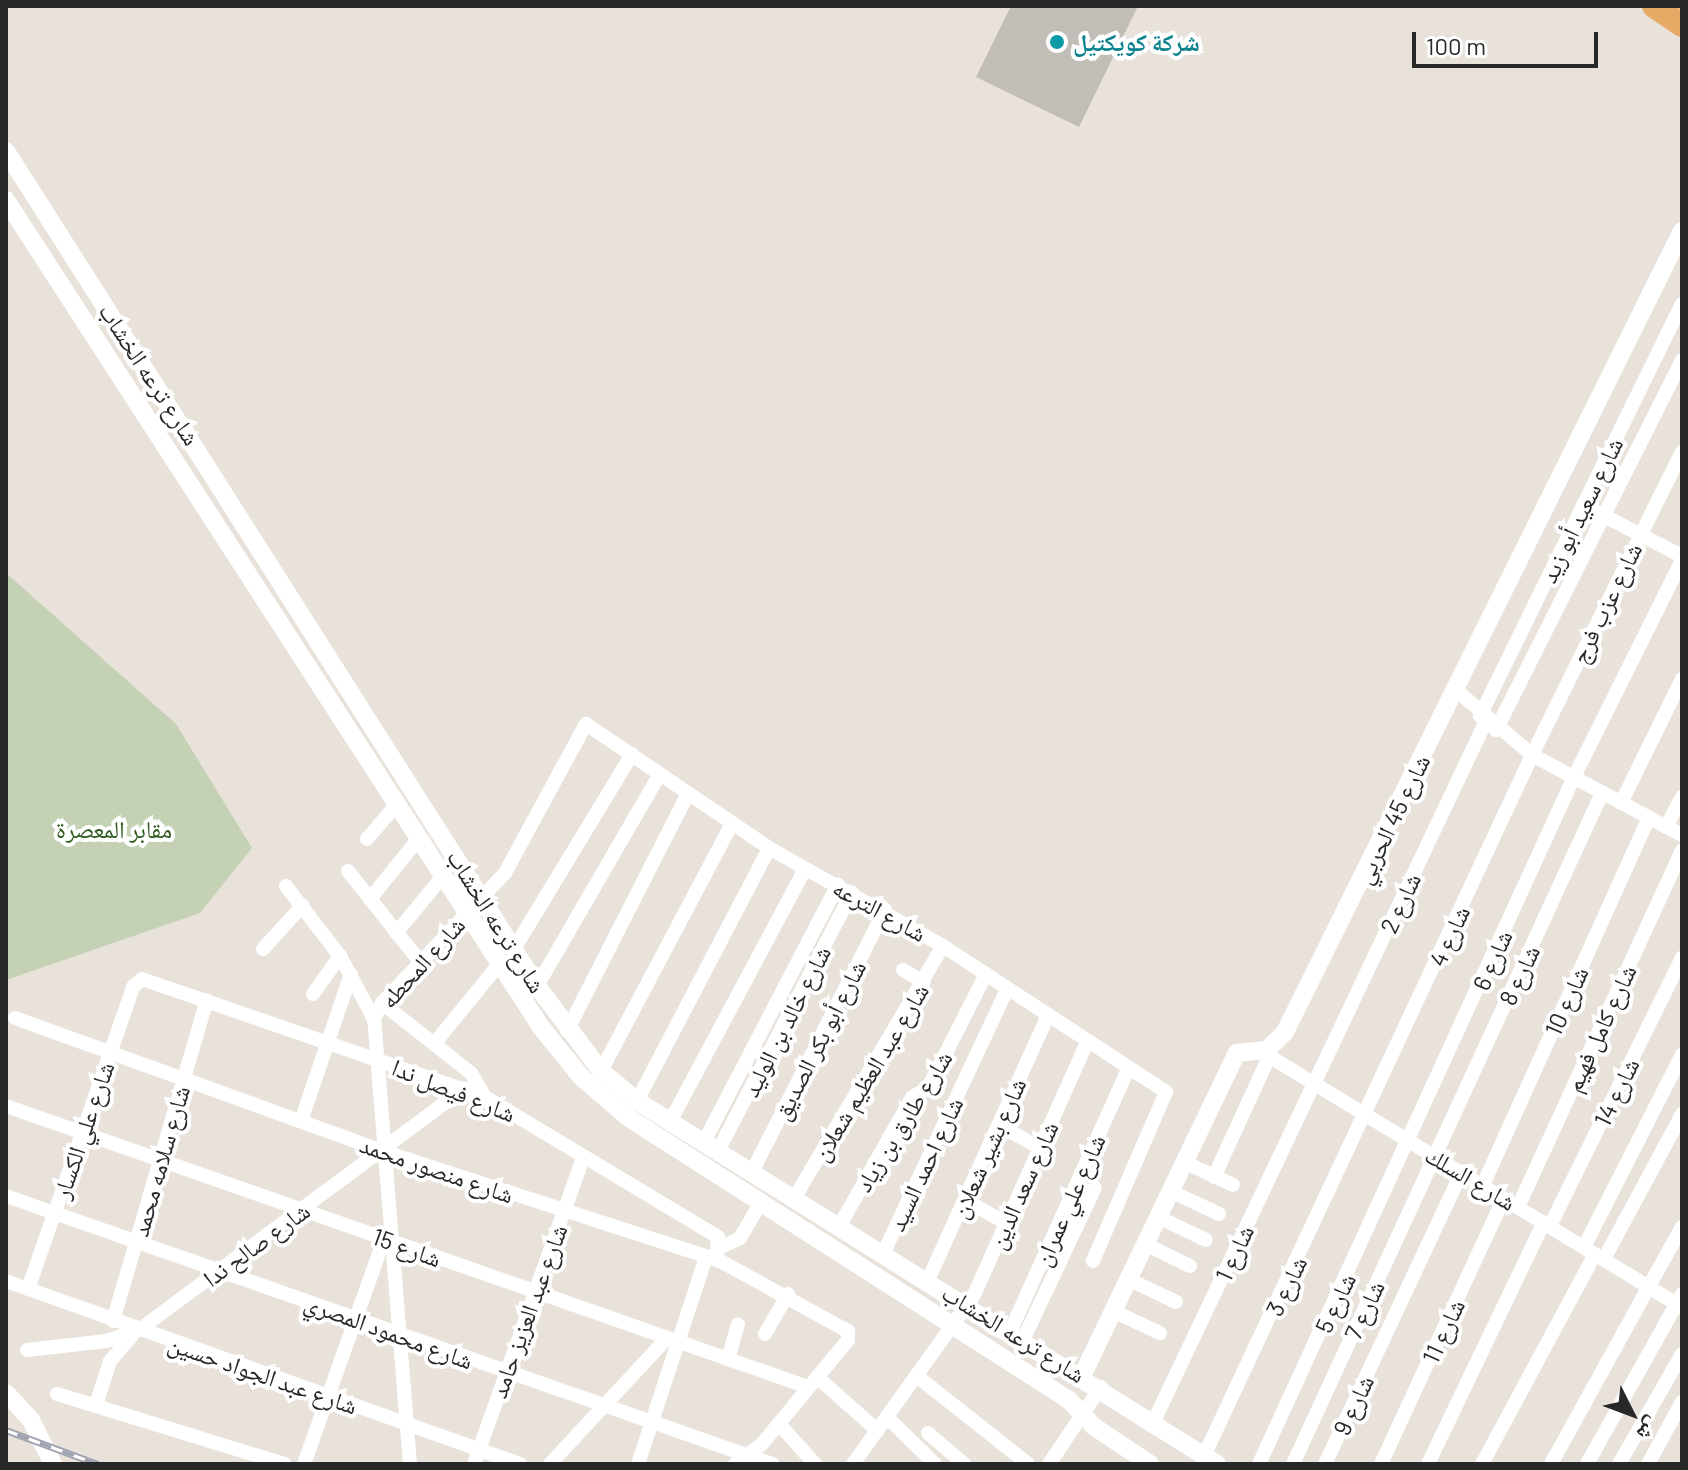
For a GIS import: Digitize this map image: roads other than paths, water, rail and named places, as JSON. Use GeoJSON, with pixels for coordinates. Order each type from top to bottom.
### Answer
{"type":"FeatureCollection","features":[{"type":"Feature","properties":{"kind":"highway"},"geometry":{"type":"LineString","coordinates":[[1654,6],[1682,25]]}},
{"type":"Feature","properties":{"kind":"street","name":"شارع ترعه الخشاب"},"geometry":{"type":"LineString","coordinates":[[6,151],[483,896],[537,986],[567,1031],[601,1071],[637,1101],[1101,1387],[1210,1460]]}},
{"type":"Feature","properties":{"kind":"street","name":"شارع ترعه الخشاب"},"geometry":{"type":"LineString","coordinates":[[6,200],[560,1053],[604,1099],[1069,1400],[1083,1416],[1150,1464]]}},
{"type":"Feature","properties":{"kind":"street","name":"شارع 45 الحربي"},"geometry":{"type":"LineString","coordinates":[[1082,1376],[1237,1053],[1264,1054],[1285,1032],[1682,231]]}},
{"type":"Feature","properties":{"kind":"street","name":"شارع سعيد أبو زيد"},"geometry":{"type":"LineString","coordinates":[[1488,722],[1583,505],[1682,304]]}},
{"type":"Feature","properties":{"kind":"street"},"geometry":{"type":"LineString","coordinates":[[1488,722],[1605,516],[1682,360]]}},
{"type":"Feature","properties":{"kind":"street","name":"شارع عزب فرج"},"geometry":{"type":"LineString","coordinates":[[1532,755],[1682,452]]}},
{"type":"Feature","properties":{"kind":"street"},"geometry":{"type":"LineString","coordinates":[[1583,505],[1682,558]]}},
{"type":"Feature","properties":{"kind":"street","name":"شارع 6"},"geometry":{"type":"LineString","coordinates":[[1411,1142],[1573,779],[1682,558]]}},
{"type":"Feature","properties":{"kind":"street"},"geometry":{"type":"LineString","coordinates":[[296,649],[317,636]]}},
{"type":"Feature","properties":{"kind":"street"},"geometry":{"type":"LineString","coordinates":[[1621,803],[1682,679]]}},
{"type":"Feature","properties":{"kind":"street"},"geometry":{"type":"LineString","coordinates":[[1456,690],[1488,722],[1532,755],[1682,835]]}},
{"type":"Feature","properties":{"kind":"street","name":"شارع 2"},"geometry":{"type":"LineString","coordinates":[[1314,1084],[1488,722]]}},
{"type":"Feature","properties":{"kind":"street","name":"شارع المحطه"},"geometry":{"type":"LineString","coordinates":[[410,1464],[387,1240],[374,1019],[382,1003],[512,861],[583,725],[591,725]]}},
{"type":"Feature","properties":{"kind":"street","name":"شارع الترعه"},"geometry":{"type":"LineString","coordinates":[[591,725],[769,848],[885,910],[943,946],[1166,1097],[1121,1200]]}},
{"type":"Feature","properties":{"kind":"street"},"geometry":{"type":"LineString","coordinates":[[514,949],[632,754]]}},
{"type":"Feature","properties":{"kind":"street","name":"شارع 4"},"geometry":{"type":"LineString","coordinates":[[1367,1116],[1532,755]]}},
{"type":"Feature","properties":{"kind":"street"},"geometry":{"type":"LineString","coordinates":[[537,986],[660,774]]}},
{"type":"Feature","properties":{"kind":"street","name":"شارع 8"},"geometry":{"type":"LineString","coordinates":[[1436,1157],[1602,793]]}},
{"type":"Feature","properties":{"kind":"street"},"geometry":{"type":"LineString","coordinates":[[567,1031],[688,794]]}},
{"type":"Feature","properties":{"kind":"street"},"geometry":{"type":"LineString","coordinates":[[1666,827],[1682,797]]}},
{"type":"Feature","properties":{"kind":"street"},"geometry":{"type":"LineString","coordinates":[[367,839],[397,804]]}},
{"type":"Feature","properties":{"kind":"street","name":"شارع 10"},"geometry":{"type":"LineString","coordinates":[[1483,1185],[1649,818]]}},
{"type":"Feature","properties":{"kind":"street"},"geometry":{"type":"LineString","coordinates":[[601,1071],[732,824]]}},
{"type":"Feature","properties":{"kind":"street"},"geometry":{"type":"LineString","coordinates":[[370,899],[419,838]]}},
{"type":"Feature","properties":{"kind":"street"},"geometry":{"type":"LineString","coordinates":[[637,1101],[769,848]]}},
{"type":"Feature","properties":{"kind":"street","name":"شارع كامل فهيم"},"geometry":{"type":"LineString","coordinates":[[1518,1207],[1682,850]]}},
{"type":"Feature","properties":{"kind":"street"},"geometry":{"type":"LineString","coordinates":[[671,1120],[805,869]]}},
{"type":"Feature","properties":{"kind":"street"},"geometry":{"type":"LineString","coordinates":[[348,871],[420,962]]}},
{"type":"Feature","properties":{"kind":"street"},"geometry":{"type":"LineString","coordinates":[[396,933],[444,875]]}},
{"type":"Feature","properties":{"kind":"street"},"geometry":{"type":"LineString","coordinates":[[712,1145],[838,885]]}},
{"type":"Feature","properties":{"kind":"street"},"geometry":{"type":"LineString","coordinates":[[286,886],[340,956],[374,1019]]}},
{"type":"Feature","properties":{"kind":"street","name":"شارع خالد بن الوليد"},"geometry":{"type":"LineString","coordinates":[[712,1145],[852,892]]}},
{"type":"Feature","properties":{"kind":"street"},"geometry":{"type":"LineString","coordinates":[[263,949],[303,905]]}},
{"type":"Feature","properties":{"kind":"street","name":"شارع أبو بكر الصديق"},"geometry":{"type":"LineString","coordinates":[[753,1170],[885,910]]}},
{"type":"Feature","properties":{"kind":"street","name":"شارع عبد العظيم شعلان"},"geometry":{"type":"LineString","coordinates":[[795,1197],[943,946]]}},
{"type":"Feature","properties":{"kind":"street"},"geometry":{"type":"LineString","coordinates":[[313,994],[340,956]]}},
{"type":"Feature","properties":{"kind":"street","name":"شارع 14"},"geometry":{"type":"LineString","coordinates":[[1428,1464],[1682,958]]}},
{"type":"Feature","properties":{"kind":"street"},"geometry":{"type":"LineString","coordinates":[[434,1044],[500,963]]}},
{"type":"Feature","properties":{"kind":"street"},"geometry":{"type":"LineString","coordinates":[[903,970],[924,982]]}},
{"type":"Feature","properties":{"kind":"street"},"geometry":{"type":"LineString","coordinates":[[301,1121],[351,974]]}},
{"type":"Feature","properties":{"kind":"street","name":"شارع طارق بن زياد"},"geometry":{"type":"LineString","coordinates":[[840,1225],[912,1097],[928,1088],[986,974]]}},
{"type":"Feature","properties":{"kind":"street","name":"شارع فيصل ندا"},"geometry":{"type":"LineString","coordinates":[[145,979],[485,1097],[718,1237],[714,1256]]}},
{"type":"Feature","properties":{"kind":"street","name":"شارع علي الكسار"},"geometry":{"type":"LineString","coordinates":[[28,1289],[134,984],[145,979]]}},
{"type":"Feature","properties":{"kind":"street","name":"شارع احمد السيد"},"geometry":{"type":"LineString","coordinates":[[884,1252],[1007,989]]}},
{"type":"Feature","properties":{"kind":"street","name":"شارع سلامه محمد"},"geometry":{"type":"LineString","coordinates":[[113,1321],[207,1000]]}},
{"type":"Feature","properties":{"kind":"street"},"geometry":{"type":"LineString","coordinates":[[382,1003],[471,1073],[485,1097]]}},
{"type":"Feature","properties":{"kind":"street","name":"شارع بشير شعلان"},"geometry":{"type":"LineString","coordinates":[[928,1280],[1048,1016]]}},
{"type":"Feature","properties":{"kind":"street","name":"شارع منصور محمد"},"geometry":{"type":"LineString","coordinates":[[15,1018],[382,1151],[714,1256],[788,1294],[850,1334],[812,1382]]}},
{"type":"Feature","properties":{"kind":"street","name":"شارع سعد الدين"},"geometry":{"type":"LineString","coordinates":[[854,1463],[968,1305],[1087,1042]]}},
{"type":"Feature","properties":{"kind":"street"},"geometry":{"type":"LineString","coordinates":[[1214,1177],[1264,1054]]}},
{"type":"Feature","properties":{"kind":"street","name":"شارع السلك"},"geometry":{"type":"LineString","coordinates":[[1264,1054],[1648,1287],[1680,1302]]}},
{"type":"Feature","properties":{"kind":"street"},"geometry":{"type":"LineString","coordinates":[[1482,1464],[1594,1253],[1682,1055]]}},
{"type":"Feature","properties":{"kind":"street","name":"شارع علي عمران"},"geometry":{"type":"LineString","coordinates":[[1017,1336],[1078,1180],[1128,1069]]}},
{"type":"Feature","properties":{"kind":"street","name":"شارع 1"},"geometry":{"type":"LineString","coordinates":[[1153,1423],[1314,1084]]}},
{"type":"Feature","properties":{"kind":"street","name":"شارع صالح ندا"},"geometry":{"type":"LineString","coordinates":[[27,1350],[106,1341],[139,1330],[464,1089]]}},
{"type":"Feature","properties":{"kind":"street","name":"شارع 15"},"geometry":{"type":"LineString","coordinates":[[6,1106],[728,1359],[812,1382]]}},
{"type":"Feature","properties":{"kind":"street"},"geometry":{"type":"LineString","coordinates":[[1594,1253],[1682,1114]]}},
{"type":"Feature","properties":{"kind":"street","name":"شارع 3"},"geometry":{"type":"LineString","coordinates":[[1210,1460],[1367,1116]]}},
{"type":"Feature","properties":{"kind":"street"},"geometry":{"type":"LineString","coordinates":[[999,1125],[1040,1148]]}},
{"type":"Feature","properties":{"kind":"street","name":"شارع 5"},"geometry":{"type":"LineString","coordinates":[[1259,1464],[1411,1142]]}},
{"type":"Feature","properties":{"kind":"street","name":"شارع 7"},"geometry":{"type":"LineString","coordinates":[[1293,1464],[1436,1157]]}},
{"type":"Feature","properties":{"kind":"street","name":"شارع عبد العزيز حامد"},"geometry":{"type":"LineString","coordinates":[[476,1457],[583,1158]]}},
{"type":"Feature","properties":{"kind":"street"},"geometry":{"type":"LineString","coordinates":[[1184,1162],[1233,1185]]}},
{"type":"Feature","properties":{"kind":"street","name":"شارع 9"},"geometry":{"type":"LineString","coordinates":[[1325,1464],[1462,1172]]}},
{"type":"Feature","properties":{"kind":"street"},"geometry":{"type":"LineString","coordinates":[[1078,1180],[1121,1200],[1093,1261]]}},
{"type":"Feature","properties":{"kind":"street"},"geometry":{"type":"LineString","coordinates":[[1017,1336],[1095,1188]]}},
{"type":"Feature","properties":{"kind":"street"},"geometry":{"type":"LineString","coordinates":[[1170,1191],[1219,1214]]}},
{"type":"Feature","properties":{"kind":"street","name":"شارع محمود المصري"},"geometry":{"type":"LineString","coordinates":[[6,1196],[651,1424],[740,1460],[767,1463]]}},
{"type":"Feature","properties":{"kind":"street","name":"شارع 11"},"geometry":{"type":"LineString","coordinates":[[1381,1464],[1504,1198]]}},
{"type":"Feature","properties":{"kind":"street"},"geometry":{"type":"LineString","coordinates":[[965,1200],[1006,1223]]}},
{"type":"Feature","properties":{"kind":"street"},"geometry":{"type":"LineString","coordinates":[[638,1464],[673,1340],[714,1256],[740,1238],[761,1202]]}},
{"type":"Feature","properties":{"kind":"street"},"geometry":{"type":"LineString","coordinates":[[1158,1217],[1206,1240]]}},
{"type":"Feature","properties":{"kind":"street"},"geometry":{"type":"LineString","coordinates":[[1551,1464],[1682,1227]]}},
{"type":"Feature","properties":{"kind":"street"},"geometry":{"type":"LineString","coordinates":[[304,1464],[355,1319],[387,1240]]}},
{"type":"Feature","properties":{"kind":"street"},"geometry":{"type":"LineString","coordinates":[[1145,1244],[1190,1266]]}},
{"type":"Feature","properties":{"kind":"street"},"geometry":{"type":"LineString","coordinates":[[1128,1279],[1176,1302]]}},
{"type":"Feature","properties":{"kind":"street","name":"شارع عبد الجواد حسين"},"geometry":{"type":"LineString","coordinates":[[6,1281],[406,1424],[476,1457],[520,1464]]}},
{"type":"Feature","properties":{"kind":"street"},"geometry":{"type":"LineString","coordinates":[[765,1334],[788,1294]]}},
{"type":"Feature","properties":{"kind":"street"},"geometry":{"type":"LineString","coordinates":[[1587,1464],[1680,1302]]}},
{"type":"Feature","properties":{"kind":"street"},"geometry":{"type":"LineString","coordinates":[[1113,1311],[1160,1333]]}},
{"type":"Feature","properties":{"kind":"street"},"geometry":{"type":"LineString","coordinates":[[728,1359],[738,1324]]}},
{"type":"Feature","properties":{"kind":"street"},"geometry":{"type":"LineString","coordinates":[[96,1405],[115,1353],[139,1330]]}},
{"type":"Feature","properties":{"kind":"street"},"geometry":{"type":"LineString","coordinates":[[550,1464],[603,1407],[673,1340]]}},
{"type":"Feature","properties":{"kind":"street"},"geometry":{"type":"LineString","coordinates":[[1619,1464],[1682,1354]]}},
{"type":"Feature","properties":{"kind":"street"},"geometry":{"type":"LineString","coordinates":[[918,1377],[1028,1464]]}},
{"type":"Feature","properties":{"kind":"street"},"geometry":{"type":"LineString","coordinates":[[740,1460],[779,1424],[812,1382],[878,1431]]}},
{"type":"Feature","properties":{"kind":"street"},"geometry":{"type":"LineString","coordinates":[[1050,1463],[1101,1387]]}},
{"type":"Feature","properties":{"kind":"street"},"geometry":{"type":"LineString","coordinates":[[6,1393],[31,1420],[53,1464]]}},
{"type":"Feature","properties":{"kind":"street"},"geometry":{"type":"LineString","coordinates":[[57,1394],[284,1464]]}},
{"type":"Feature","properties":{"kind":"street"},"geometry":{"type":"LineString","coordinates":[[1648,1464],[1682,1402]]}},
{"type":"Feature","properties":{"kind":"street"},"geometry":{"type":"LineString","coordinates":[[888,1418],[935,1464]]}},
{"type":"Feature","properties":{"kind":"street"},"geometry":{"type":"LineString","coordinates":[[779,1424],[815,1464]]}},
{"type":"Feature","properties":{"kind":"street"},"geometry":{"type":"LineString","coordinates":[[928,1433],[964,1464]]}},
{"type":"Feature","properties":{"kind":"railway"},"geometry":{"type":"LineString","coordinates":[[6,1430],[98,1464]]}},
{"type":"Feature","properties":{"kind":"place","name":"شركة كويكتيل"},"geometry":{"type":"Point","coordinates":[1057,42]}},
{"type":"Feature","properties":{"kind":"park label","name":"مقابر المعصرة"},"geometry":{"type":"Point","coordinates":[114,829]}}]}
